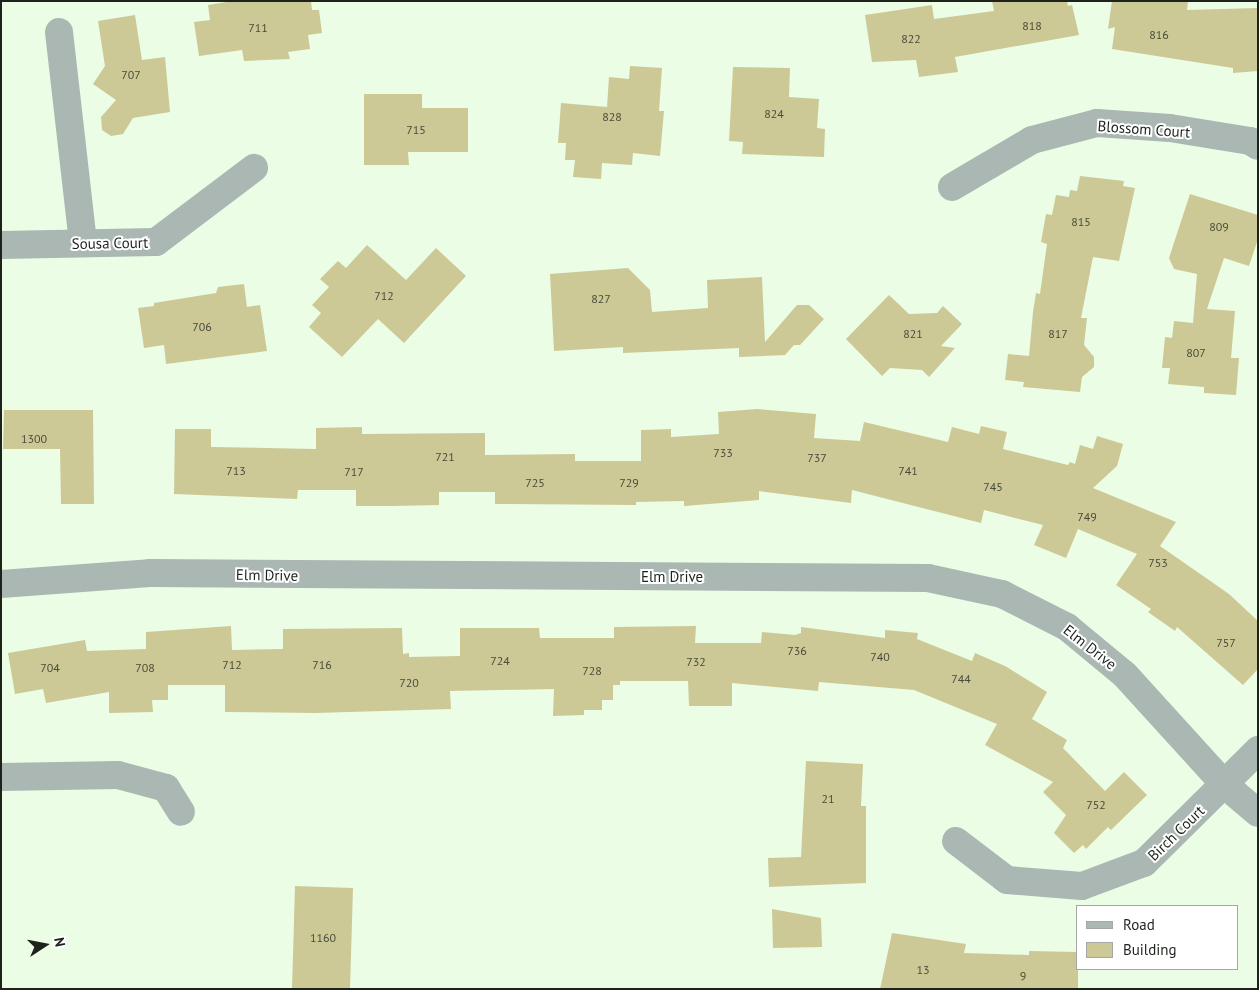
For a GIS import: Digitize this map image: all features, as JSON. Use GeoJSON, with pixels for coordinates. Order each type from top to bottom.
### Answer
{"type":"FeatureCollection","features":[{"type":"Feature","properties":{"kind":"street"},"geometry":{"type":"LineString","coordinates":[[59,32],[84,243]]}},
{"type":"Feature","properties":{"kind":"street","name":"Blossom Court"},"geometry":{"type":"LineString","coordinates":[[952,187],[1032,140],[1097,123],[1170,128],[1250,141],[1258,146]]}},
{"type":"Feature","properties":{"kind":"street","name":"Sousa Court"},"geometry":{"type":"LineString","coordinates":[[1,245],[156,242],[254,168]]}},
{"type":"Feature","properties":{"kind":"street","name":"Elm Drive"},"geometry":{"type":"LineString","coordinates":[[1,584],[150,573],[928,578],[1002,594],[1067,627],[1125,674],[1225,785],[1258,813]]}},
{"type":"Feature","properties":{"kind":"street","name":"Birch Court"},"geometry":{"type":"LineString","coordinates":[[956,841],[1008,880],[1082,886],[1144,863],[1225,785],[1258,750]]}},
{"type":"Feature","properties":{"kind":"street"},"geometry":{"type":"LineString","coordinates":[[1,777],[118,775],[166,788],[181,812]]}},
{"type":"Feature","properties":{"kind":"building"},"geometry":{"type":"Polygon","coordinates":[[[233,1],[311,1],[312,10],[319,10],[322,33],[308,35],[310,49],[288,52],[290,59],[244,61],[242,50],[199,56],[194,22],[210,20],[208,5],[233,1]]]}},
{"type":"Feature","properties":{"kind":"building"},"geometry":{"type":"Polygon","coordinates":[[[992,1],[1067,1],[1068,6],[1072,5],[1079,35],[955,57],[958,72],[919,77],[916,60],[872,62],[865,15],[932,5],[934,19],[994,11],[992,1]]]}},
{"type":"Feature","properties":{"kind":"building"},"geometry":{"type":"Polygon","coordinates":[[[1112,1],[1188,1],[1187,10],[1258,8],[1258,71],[1233,73],[1233,68],[1112,49],[1115,27],[1108,29],[1112,1]]]}},
{"type":"Feature","properties":{"kind":"building"},"geometry":{"type":"Polygon","coordinates":[[[135,15],[142,60],[165,57],[170,112],[133,118],[123,134],[111,136],[102,130],[101,117],[116,100],[93,84],[105,66],[98,21],[135,15]]]}},
{"type":"Feature","properties":{"kind":"building"},"geometry":{"type":"Polygon","coordinates":[[[630,66],[662,68],[659,111],[664,111],[660,156],[633,153],[632,165],[602,163],[601,179],[573,177],[575,160],[565,160],[566,143],[558,143],[561,103],[607,107],[609,77],[629,79],[630,66]]]}},
{"type":"Feature","properties":{"kind":"building"},"geometry":{"type":"Polygon","coordinates":[[[733,67],[790,68],[789,97],[819,99],[817,128],[825,129],[824,157],[742,154],[743,142],[729,141],[733,67]]]}},
{"type":"Feature","properties":{"kind":"building"},"geometry":{"type":"Polygon","coordinates":[[[364,94],[422,94],[422,108],[468,108],[468,152],[408,152],[409,165],[364,165],[364,94]]]}},
{"type":"Feature","properties":{"kind":"building"},"geometry":{"type":"Polygon","coordinates":[[[1080,176],[1124,181],[1123,186],[1135,188],[1119,261],[1093,257],[1081,318],[1087,318],[1084,345],[1094,357],[1094,367],[1082,377],[1080,392],[1023,387],[1024,382],[1005,380],[1008,354],[1029,356],[1036,293],[1040,294],[1047,244],[1041,242],[1046,214],[1052,215],[1056,195],[1069,197],[1070,190],[1077,191],[1080,176]]]}},
{"type":"Feature","properties":{"kind":"building"},"geometry":{"type":"Polygon","coordinates":[[[1190,194],[1258,215],[1258,239],[1249,266],[1224,258],[1207,309],[1235,311],[1231,358],[1239,358],[1236,395],[1204,393],[1204,387],[1168,384],[1170,368],[1162,368],[1165,337],[1172,338],[1174,321],[1193,323],[1197,274],[1174,269],[1169,258],[1190,194]]]}},
{"type":"Feature","properties":{"kind":"building"},"geometry":{"type":"Polygon","coordinates":[[[367,245],[406,280],[436,248],[466,276],[404,343],[378,319],[342,357],[309,327],[321,313],[312,305],[329,287],[320,279],[338,261],[346,268],[367,245]]]}},
{"type":"Feature","properties":{"kind":"building"},"geometry":{"type":"Polygon","coordinates":[[[628,268],[650,290],[652,312],[708,308],[707,280],[762,277],[765,342],[797,305],[809,305],[824,319],[800,345],[794,345],[785,355],[739,357],[739,348],[623,353],[623,347],[554,351],[550,274],[628,268]]]}},
{"type":"Feature","properties":{"kind":"building"},"geometry":{"type":"Polygon","coordinates":[[[244,284],[247,307],[260,305],[267,351],[166,364],[164,345],[144,348],[138,308],[154,306],[154,303],[216,293],[218,287],[244,284]]]}},
{"type":"Feature","properties":{"kind":"building"},"geometry":{"type":"Polygon","coordinates":[[[889,295],[909,314],[937,313],[943,306],[962,324],[941,346],[955,348],[929,377],[922,370],[890,368],[882,376],[846,339],[889,295]]]}},
{"type":"Feature","properties":{"kind":"building"},"geometry":{"type":"Polygon","coordinates":[[[757,409],[816,414],[814,438],[860,441],[864,422],[948,442],[952,427],[979,434],[981,426],[1007,432],[1003,449],[1068,465],[1070,462],[1075,464],[1080,445],[1093,449],[1097,436],[1123,444],[1117,466],[1093,488],[1176,522],[1160,546],[1229,594],[1258,621],[1258,669],[1243,685],[1177,627],[1175,631],[1148,612],[1151,609],[1116,585],[1137,554],[1078,529],[1066,558],[1034,545],[1043,525],[984,510],[981,523],[852,490],[851,503],[759,491],[759,500],[684,506],[684,501],[636,502],[636,505],[495,504],[495,492],[439,492],[439,505],[392,506],[356,506],[356,490],[298,490],[297,499],[174,494],[175,429],[211,429],[211,447],[316,449],[316,428],[362,427],[362,434],[485,433],[485,455],[575,454],[575,461],[641,461],[641,430],[671,429],[671,437],[719,434],[718,412],[757,409]]]}},
{"type":"Feature","properties":{"kind":"building"},"geometry":{"type":"Polygon","coordinates":[[[4,410],[93,410],[94,504],[61,504],[60,449],[3,449],[4,410]]]}},
{"type":"Feature","properties":{"kind":"building"},"geometry":{"type":"Polygon","coordinates":[[[231,626],[232,650],[283,649],[283,629],[402,628],[403,654],[409,653],[409,657],[460,656],[460,628],[539,628],[540,638],[614,638],[614,627],[696,626],[695,643],[761,643],[762,632],[795,635],[801,633],[801,627],[885,638],[885,630],[918,633],[917,639],[972,661],[975,653],[1005,666],[1047,692],[1032,719],[1067,740],[1063,748],[1105,791],[1124,772],[1147,795],[1111,830],[1108,827],[1086,849],[1083,845],[1074,853],[1054,833],[1066,815],[1043,792],[1053,782],[985,745],[997,724],[914,690],[819,682],[818,691],[732,683],[732,706],[689,706],[688,681],[620,681],[620,685],[613,685],[613,700],[602,700],[602,710],[584,710],[584,715],[553,716],[554,689],[450,691],[451,709],[315,713],[225,712],[225,685],[168,685],[168,700],[152,700],[153,712],[109,713],[109,692],[46,703],[43,689],[15,694],[8,653],[85,640],[87,651],[146,649],[146,632],[231,626]]]}},
{"type":"Feature","properties":{"kind":"building"},"geometry":{"type":"Polygon","coordinates":[[[806,761],[863,764],[861,806],[866,806],[866,883],[769,887],[768,858],[801,857],[806,761]]]}},
{"type":"Feature","properties":{"kind":"building"},"geometry":{"type":"Polygon","coordinates":[[[295,886],[353,888],[350,989],[292,989],[295,886]]]}},
{"type":"Feature","properties":{"kind":"building"},"geometry":{"type":"Polygon","coordinates":[[[772,909],[821,918],[822,947],[773,948],[772,909]]]}},
{"type":"Feature","properties":{"kind":"building"},"geometry":{"type":"Polygon","coordinates":[[[892,933],[966,944],[964,953],[1029,955],[1029,951],[1076,952],[1078,989],[880,989],[892,933]]]}}]}
